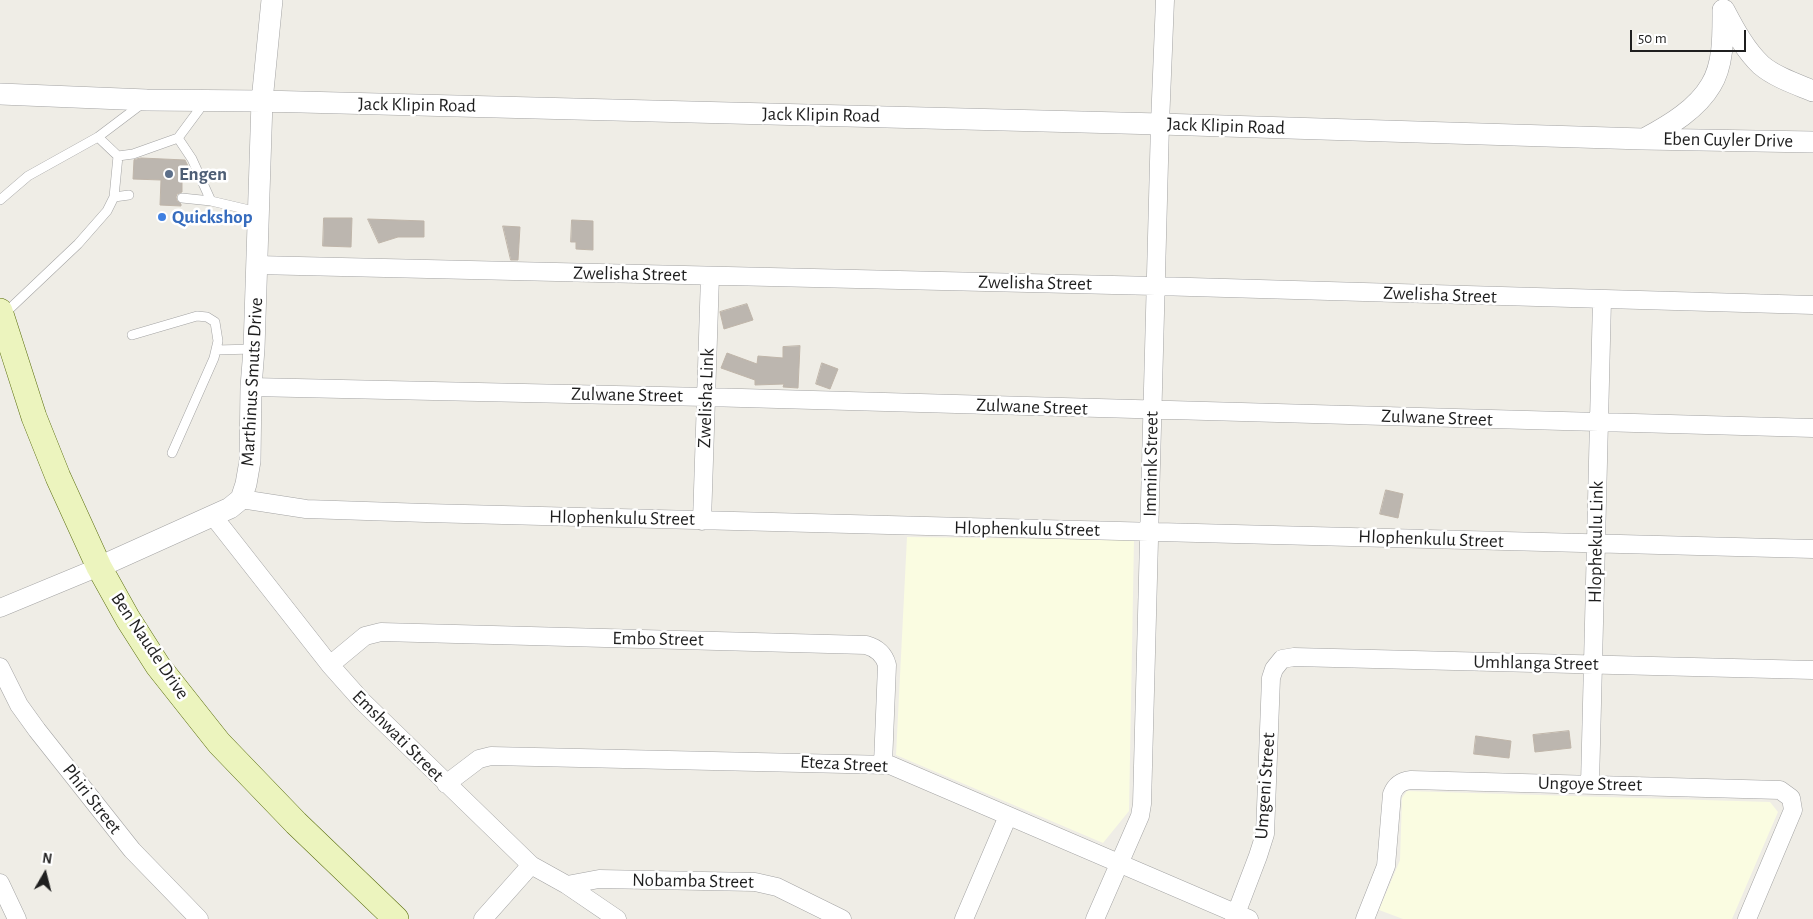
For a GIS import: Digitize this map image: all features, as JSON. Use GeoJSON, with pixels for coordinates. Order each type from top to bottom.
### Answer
{"type":"FeatureCollection","features":[{"type":"Feature","properties":{"kind":"main road","name":"Ben Naude Drive"},"geometry":{"type":"LineString","coordinates":[[1,314],[34,417],[98,567],[128,620],[158,666],[219,743],[296,823],[396,919]]}},
{"type":"Feature","properties":{"kind":"street","name":"Marthinus Smuts Drive"},"geometry":{"type":"LineString","coordinates":[[241,499],[250,461],[262,101],[272,0]]}},
{"type":"Feature","properties":{"kind":"street","name":"Immink Street"},"geometry":{"type":"LineString","coordinates":[[1095,919],[1140,816],[1142,804],[1165,0]]}},
{"type":"Feature","properties":{"kind":"street"},"geometry":{"type":"LineString","coordinates":[[1720,5],[1744,43],[1762,66],[1813,91]]}},
{"type":"Feature","properties":{"kind":"street"},"geometry":{"type":"LineString","coordinates":[[1643,139],[1683,116],[1711,85],[1718,69],[1722,50],[1720,5]]}},
{"type":"Feature","properties":{"kind":"street","name":"Jack Klipin Road"},"geometry":{"type":"LineString","coordinates":[[0,94],[147,100],[262,101],[1160,124],[1643,139]]}},
{"type":"Feature","properties":{"kind":"street","name":"Eben Cuyler Drive"},"geometry":{"type":"LineString","coordinates":[[1643,139],[1813,142]]}},
{"type":"Feature","properties":{"kind":"street","name":"Zwelisha Street"},"geometry":{"type":"LineString","coordinates":[[256,265],[1156,286],[1813,306]]}},
{"type":"Feature","properties":{"kind":"street","name":"Zwelisha Link"},"geometry":{"type":"LineString","coordinates":[[702,520],[710,276]]}},
{"type":"Feature","properties":{"kind":"street","name":"Hlophekulu Link"},"geometry":{"type":"LineString","coordinates":[[1590,784],[1602,300]]}},
{"type":"Feature","properties":{"kind":"street","name":"Zulwane Street"},"geometry":{"type":"LineString","coordinates":[[251,387],[706,397],[1813,428]]}},
{"type":"Feature","properties":{"kind":"street"},"geometry":{"type":"LineString","coordinates":[[0,608],[213,516],[230,508],[241,499]]}},
{"type":"Feature","properties":{"kind":"street","name":"Hlophenkulu Street"},"geometry":{"type":"LineString","coordinates":[[241,499],[306,509],[1813,549]]}},
{"type":"Feature","properties":{"kind":"street","name":"Emshwati Street"},"geometry":{"type":"LineString","coordinates":[[213,516],[330,665],[362,701],[531,864],[567,885],[617,919]]}},
{"type":"Feature","properties":{"kind":"street","name":"Embo Street"},"geometry":{"type":"LineString","coordinates":[[330,665],[365,636],[381,632],[866,645],[880,652],[887,665],[883,764]]}},
{"type":"Feature","properties":{"kind":"street","name":"Umhlanga Street"},"geometry":{"type":"LineString","coordinates":[[1271,678],[1277,664],[1282,659],[1294,657],[1813,670]]}},
{"type":"Feature","properties":{"kind":"street","name":"Phiri Street"},"geometry":{"type":"LineString","coordinates":[[0,667],[19,705],[43,737],[132,850],[196,918]]}},
{"type":"Feature","properties":{"kind":"street","name":"Umgeni Street"},"geometry":{"type":"LineString","coordinates":[[1240,917],[1265,834],[1271,678]]}},
{"type":"Feature","properties":{"kind":"street","name":"Eteza Street"},"geometry":{"type":"LineString","coordinates":[[446,784],[479,759],[491,756],[883,764],[897,767],[1240,917]]}},
{"type":"Feature","properties":{"kind":"street","name":"Ungoye Street"},"geometry":{"type":"LineString","coordinates":[[1364,919],[1386,866],[1391,800],[1394,790],[1401,782],[1411,780],[1780,790],[1788,796],[1793,804],[1792,810],[1747,919]]}},
{"type":"Feature","properties":{"kind":"street"},"geometry":{"type":"LineString","coordinates":[[964,919],[1008,816]]}},
{"type":"Feature","properties":{"kind":"street"},"geometry":{"type":"LineString","coordinates":[[483,919],[531,864]]}},
{"type":"Feature","properties":{"kind":"street","name":"Nobamba Street"},"geometry":{"type":"LineString","coordinates":[[567,885],[599,879],[755,882],[777,887],[842,919]]}},
{"type":"Feature","properties":{"kind":"street"},"geometry":{"type":"LineString","coordinates":[[0,883],[17,919]]}},
{"type":"Feature","properties":{"kind":"lane"},"geometry":{"type":"LineString","coordinates":[[0,200],[28,176],[98,137],[147,100]]}},
{"type":"Feature","properties":{"kind":"lane"},"geometry":{"type":"LineString","coordinates":[[118,156],[133,154],[178,138],[206,101]]}},
{"type":"Feature","properties":{"kind":"lane"},"geometry":{"type":"LineString","coordinates":[[98,137],[118,156]]}},
{"type":"Feature","properties":{"kind":"lane"},"geometry":{"type":"LineString","coordinates":[[178,138],[192,159],[211,201]]}},
{"type":"Feature","properties":{"kind":"lane"},"geometry":{"type":"LineString","coordinates":[[1,314],[78,244],[108,211],[114,197],[118,156]]}},
{"type":"Feature","properties":{"kind":"lane"},"geometry":{"type":"LineString","coordinates":[[114,197],[129,195]]}},
{"type":"Feature","properties":{"kind":"lane"},"geometry":{"type":"LineString","coordinates":[[182,198],[211,201],[258,212]]}},
{"type":"Feature","properties":{"kind":"lane"},"geometry":{"type":"LineString","coordinates":[[132,335],[197,316],[207,317],[215,322],[218,341],[216,350],[172,454]]}},
{"type":"Feature","properties":{"kind":"lane"},"geometry":{"type":"LineString","coordinates":[[216,350],[254,349]]}},
{"type":"Feature","properties":{"kind":"shaded area"},"geometry":{"type":"Polygon","coordinates":[[[907,537],[1134,540],[1129,811],[1103,843],[896,755],[907,537]]]}},
{"type":"Feature","properties":{"kind":"shaded area"},"geometry":{"type":"Polygon","coordinates":[[[1407,791],[1770,802],[1778,812],[1732,919],[1403,919],[1379,910],[1400,860],[1402,798],[1407,791]]]}},
{"type":"Feature","properties":{"kind":"building"},"geometry":{"type":"Polygon","coordinates":[[[141,158],[185,160],[191,172],[190,181],[182,181],[182,192],[177,194],[176,197],[181,206],[160,205],[161,180],[133,179],[134,160],[141,158]]]}},
{"type":"Feature","properties":{"kind":"building"},"geometry":{"type":"Polygon","coordinates":[[[324,218],[352,218],[351,247],[323,246],[324,218]]]}},
{"type":"Feature","properties":{"kind":"building"},"geometry":{"type":"Polygon","coordinates":[[[368,219],[424,221],[424,237],[398,237],[379,243],[368,219]]]}},
{"type":"Feature","properties":{"kind":"building"},"geometry":{"type":"Polygon","coordinates":[[[572,220],[593,221],[593,250],[576,249],[576,242],[571,242],[572,220]]]}},
{"type":"Feature","properties":{"kind":"building"},"geometry":{"type":"Polygon","coordinates":[[[503,226],[520,227],[518,260],[511,260],[503,226]]]}},
{"type":"Feature","properties":{"kind":"building"},"geometry":{"type":"Polygon","coordinates":[[[747,304],[753,320],[724,329],[720,312],[747,304]]]}},
{"type":"Feature","properties":{"kind":"building"},"geometry":{"type":"Polygon","coordinates":[[[800,346],[798,388],[783,387],[784,384],[755,385],[755,380],[721,368],[727,353],[757,364],[758,356],[783,358],[783,347],[800,346]]]}},
{"type":"Feature","properties":{"kind":"building"},"geometry":{"type":"Polygon","coordinates":[[[822,363],[838,369],[830,389],[816,384],[822,363]]]}},
{"type":"Feature","properties":{"kind":"building"},"geometry":{"type":"Polygon","coordinates":[[[1386,490],[1403,494],[1398,518],[1380,514],[1386,490]]]}},
{"type":"Feature","properties":{"kind":"building"},"geometry":{"type":"Polygon","coordinates":[[[1569,731],[1571,748],[1535,752],[1533,735],[1569,731]]]}},
{"type":"Feature","properties":{"kind":"building"},"geometry":{"type":"Polygon","coordinates":[[[1476,736],[1511,741],[1509,758],[1474,754],[1476,736]]]}},
{"type":"Feature","properties":{"kind":"place","name":"Engen"},"geometry":{"type":"Point","coordinates":[169,174]}},
{"type":"Feature","properties":{"kind":"place","name":"Quickshop"},"geometry":{"type":"Point","coordinates":[162,217]}}]}
